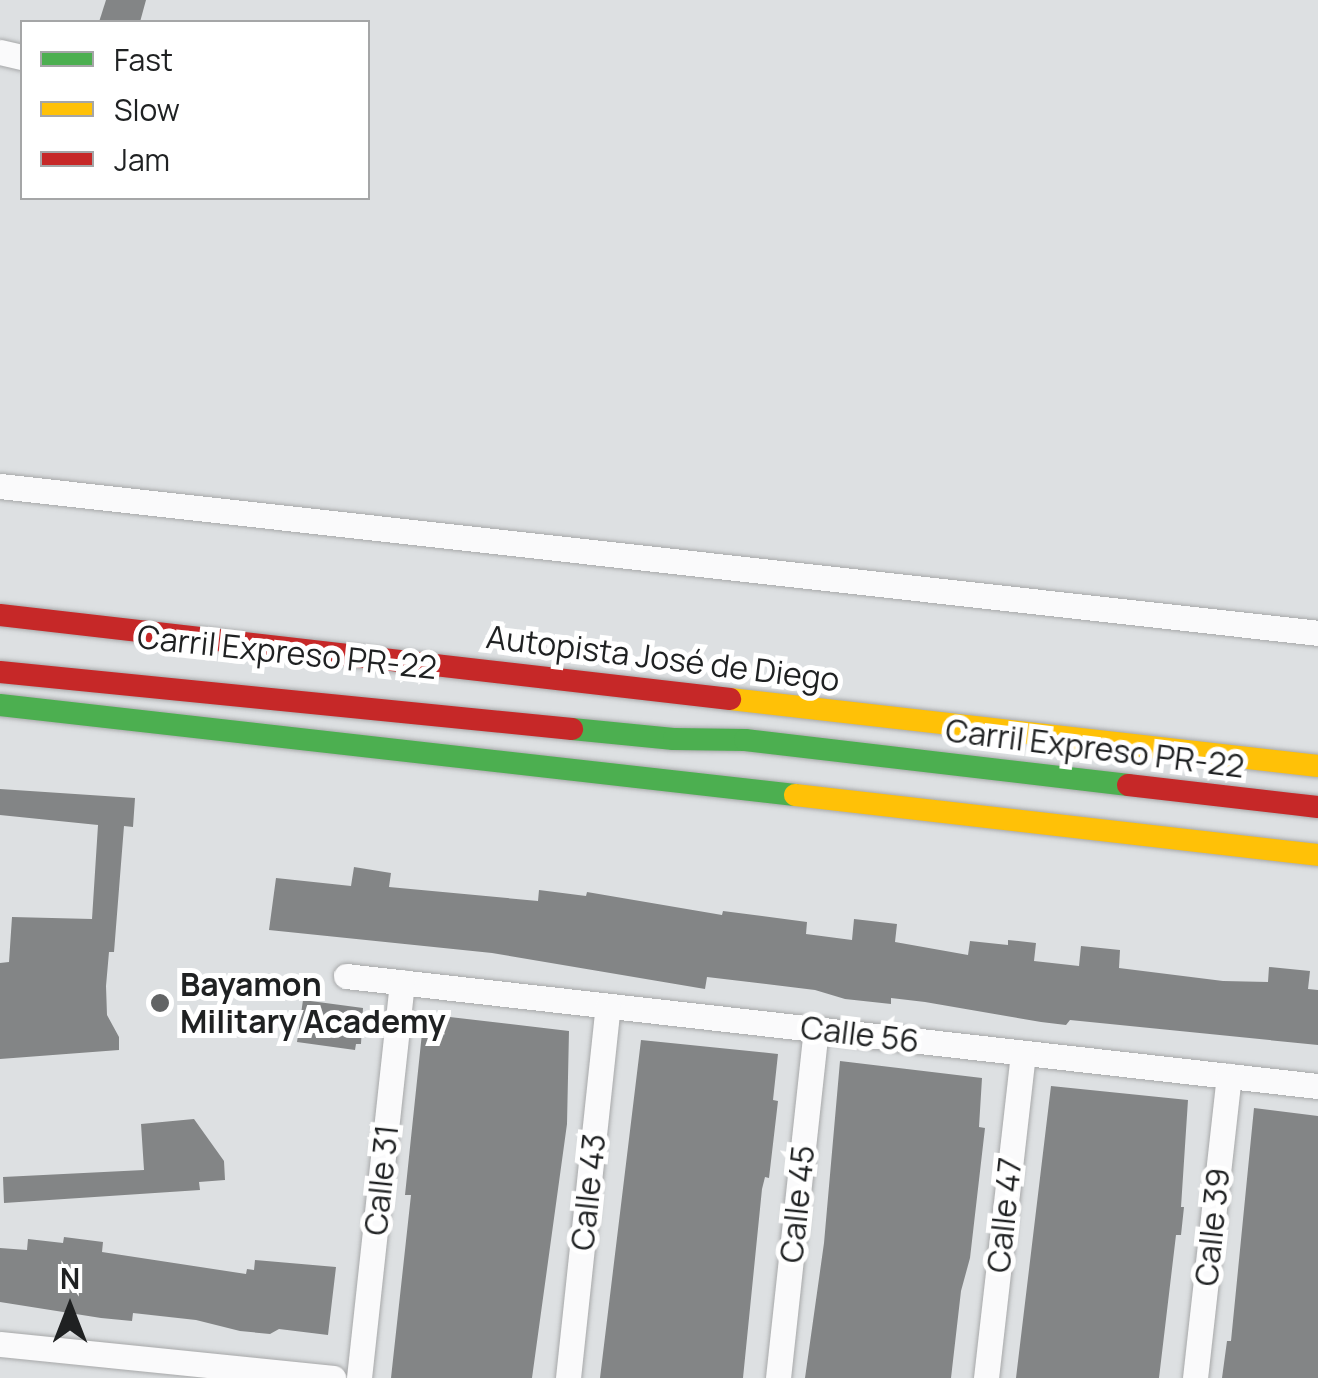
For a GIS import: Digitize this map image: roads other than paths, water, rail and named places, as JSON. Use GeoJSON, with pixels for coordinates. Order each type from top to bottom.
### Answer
{"type":"FeatureCollection","features":[{"type":"Feature","properties":{"kind":"highway","name":"Autopista José de Diego"},"geometry":{"type":"LineString","coordinates":[[0,614],[1318,766]]}},
{"type":"Feature","properties":{"kind":"highway","name":"Carril Expreso PR-22"},"geometry":{"type":"LineString","coordinates":[[0,654],[673,724],[744,740]]}},
{"type":"Feature","properties":{"kind":"highway","name":"Carril Expreso PR-22"},"geometry":{"type":"LineString","coordinates":[[0,672],[674,738],[744,740],[1318,807]]}},
{"type":"Feature","properties":{"kind":"highway"},"geometry":{"type":"LineString","coordinates":[[0,705],[1318,856]]}},
{"type":"Feature","properties":{"kind":"street"},"geometry":{"type":"LineString","coordinates":[[0,486],[1318,633]]}},
{"type":"Feature","properties":{"kind":"street","name":"Calle 56"},"geometry":{"type":"LineString","coordinates":[[346,976],[1318,1086]]}},
{"type":"Feature","properties":{"kind":"street","name":"Calle 31"},"geometry":{"type":"LineString","coordinates":[[359,1378],[402,982]]}},
{"type":"Feature","properties":{"kind":"street","name":"Calle 43"},"geometry":{"type":"LineString","coordinates":[[568,1378],[608,1006]]}},
{"type":"Feature","properties":{"kind":"street","name":"Calle 45"},"geometry":{"type":"LineString","coordinates":[[778,1378],[816,1029]]}},
{"type":"Feature","properties":{"kind":"street","name":"Calle 47"},"geometry":{"type":"LineString","coordinates":[[986,1378],[1022,1053]]}},
{"type":"Feature","properties":{"kind":"street","name":"Calle 39"},"geometry":{"type":"LineString","coordinates":[[1195,1378],[1229,1076]]}},
{"type":"Feature","properties":{"kind":"street"},"geometry":{"type":"LineString","coordinates":[[0,1344],[333,1378]]}},
{"type":"Feature","properties":{"kind":"place","name":"Bayamon Military Academy"},"geometry":{"type":"Point","coordinates":[160,1003]}}]}
